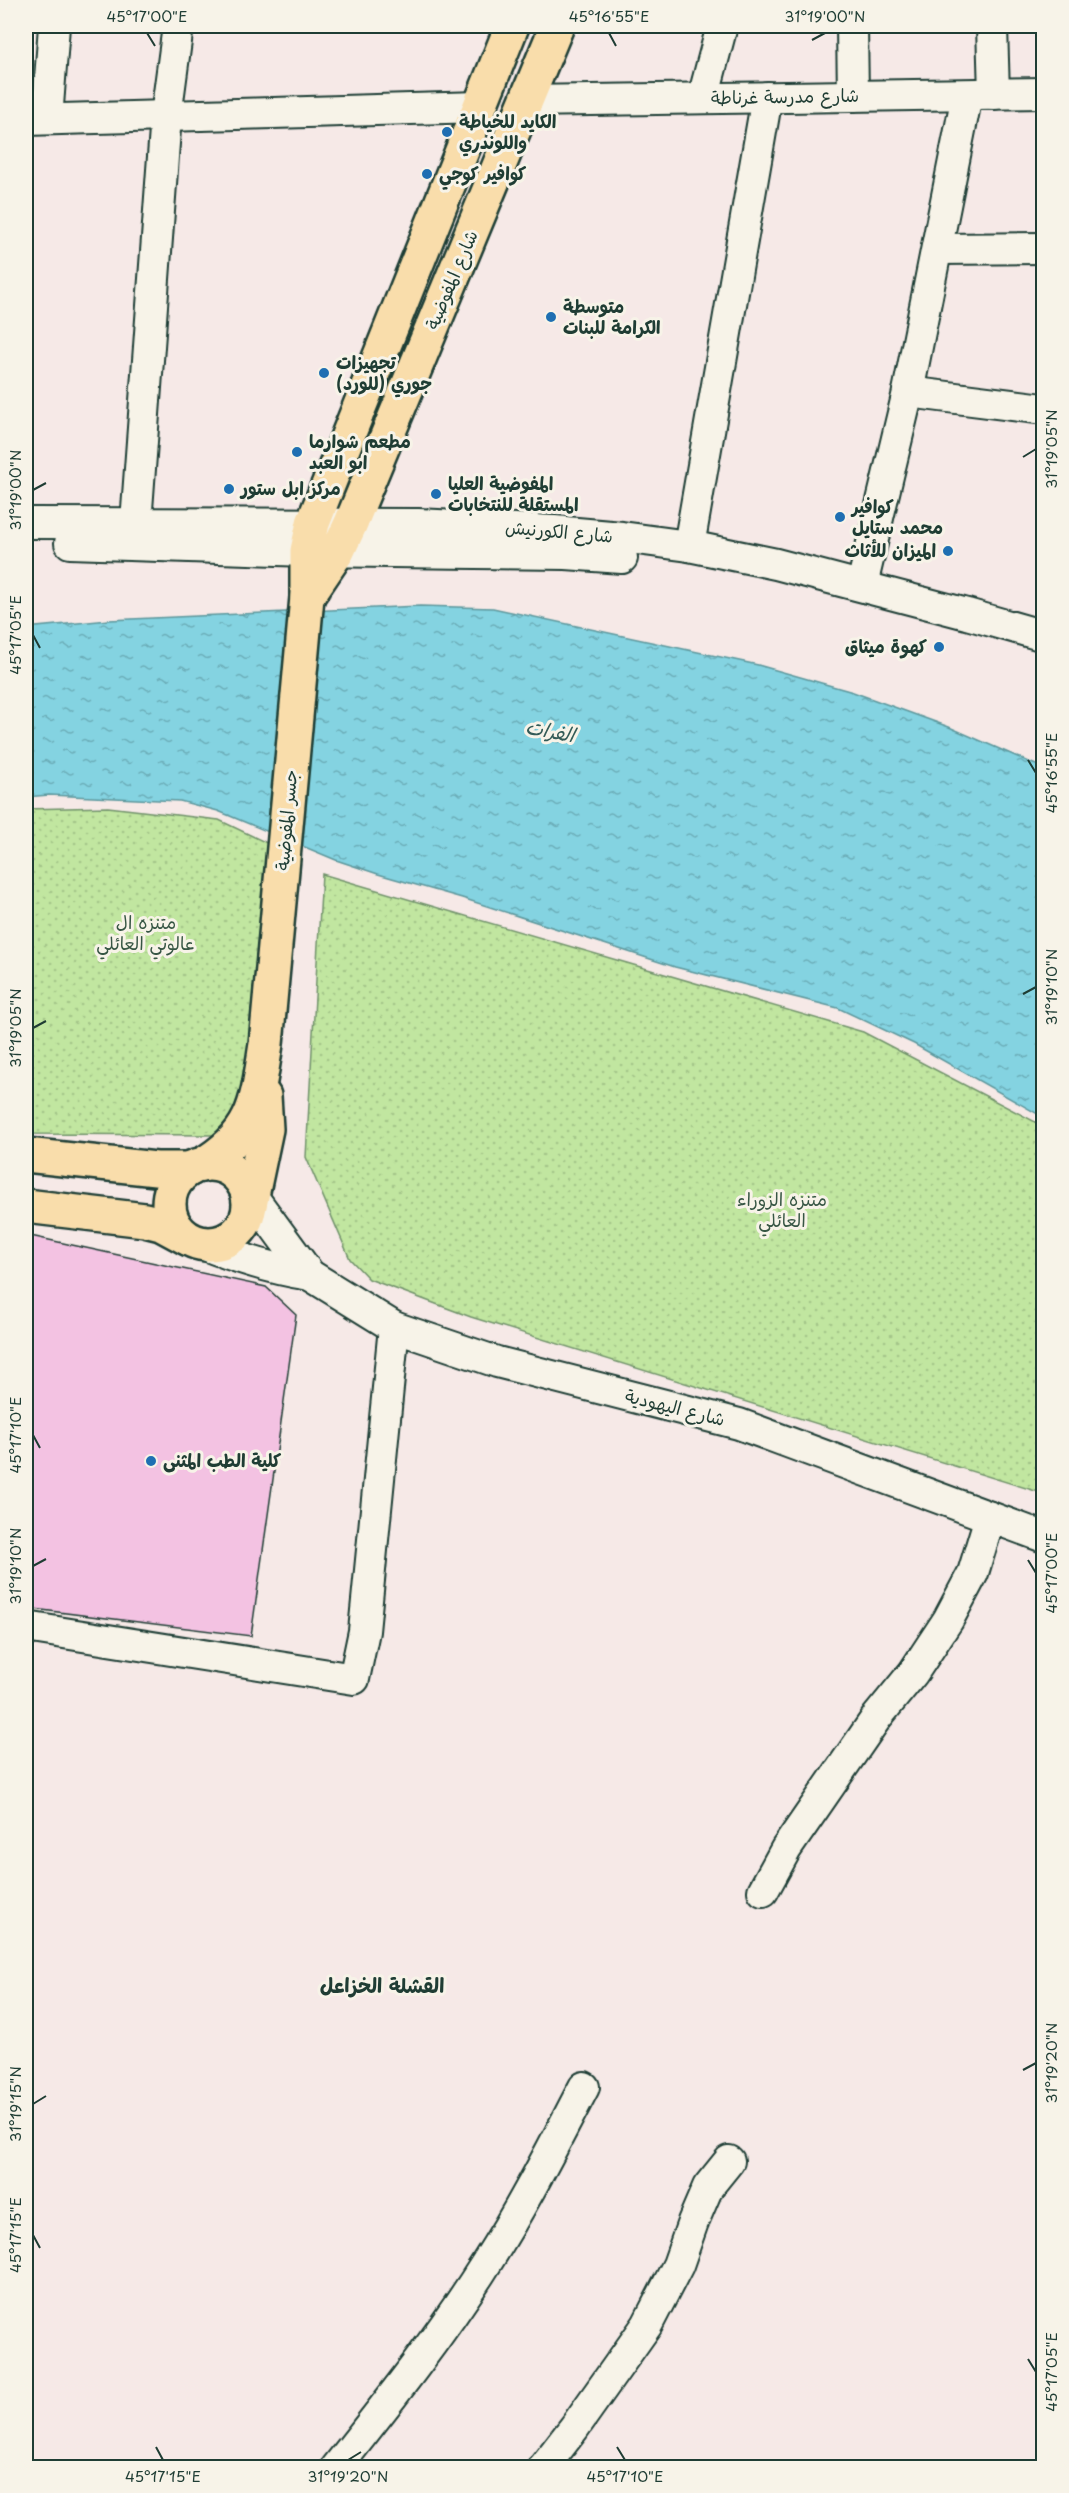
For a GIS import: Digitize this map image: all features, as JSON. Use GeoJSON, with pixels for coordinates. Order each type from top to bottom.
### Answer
{"type":"FeatureCollection","features":[{"type":"Feature","properties":{"kind":"main road","name":"شارع المفوضية"},"geometry":{"type":"LineString","coordinates":[[308,597],[327,537],[480,107],[512,26]]}},
{"type":"Feature","properties":{"kind":"main road","name":"شارع المفوضية"},"geometry":{"type":"LineString","coordinates":[[327,537],[526,101],[557,26]]}},
{"type":"Feature","properties":{"kind":"main road","name":"جسر المفوضية"},"geometry":{"type":"LineString","coordinates":[[264,1058],[308,597]]}},
{"type":"Feature","properties":{"kind":"main road"},"geometry":{"type":"LineString","coordinates":[[194,1241],[177,1229],[171,1217],[169,1203],[172,1190],[179,1178],[226,1149],[246,1126],[255,1109],[264,1058]]}},
{"type":"Feature","properties":{"kind":"main road"},"geometry":{"type":"LineString","coordinates":[[26,1206],[145,1220],[161,1224],[194,1241],[213,1244],[226,1240],[244,1223],[248,1197],[266,1129],[264,1058]]}},
{"type":"Feature","properties":{"kind":"main road"},"geometry":{"type":"LineString","coordinates":[[26,1155],[156,1169],[214,1165],[225,1168],[236,1175],[248,1197]]}},
{"type":"Feature","properties":{"kind":"street"},"geometry":{"type":"LineString","coordinates":[[54,26],[36,120],[480,107]]}},
{"type":"Feature","properties":{"kind":"street"},"geometry":{"type":"LineString","coordinates":[[136,523],[166,116],[178,26]]}},
{"type":"Feature","properties":{"kind":"street"},"geometry":{"type":"LineString","coordinates":[[703,98],[722,26]]}},
{"type":"Feature","properties":{"kind":"street"},"geometry":{"type":"LineString","coordinates":[[852,26],[853,96]]}},
{"type":"Feature","properties":{"kind":"street"},"geometry":{"type":"LineString","coordinates":[[862,585],[908,392],[937,249],[981,94],[992,26]]}},
{"type":"Feature","properties":{"kind":"street","name":"شارع مدرسة غرناطة"},"geometry":{"type":"LineString","coordinates":[[526,101],[1044,93]]}},
{"type":"Feature","properties":{"kind":"street"},"geometry":{"type":"LineString","coordinates":[[689,546],[767,97]]}},
{"type":"Feature","properties":{"kind":"street"},"geometry":{"type":"LineString","coordinates":[[937,249],[1044,248]]}},
{"type":"Feature","properties":{"kind":"street"},"geometry":{"type":"LineString","coordinates":[[908,392],[1044,409]]}},
{"type":"Feature","properties":{"kind":"street","name":"شارع الكورنيش"},"geometry":{"type":"LineString","coordinates":[[26,523],[136,523],[664,562],[849,599],[941,623],[1044,655]]}},
{"type":"Feature","properties":{"kind":"street","name":"شارع الكورنيش"},"geometry":{"type":"LineString","coordinates":[[26,543],[126,544],[509,528],[689,546],[862,585],[1044,636]]}},
{"type":"Feature","properties":{"kind":"street"},"geometry":{"type":"LineString","coordinates":[[248,1197],[310,1275]]}},
{"type":"Feature","properties":{"kind":"street"},"geometry":{"type":"LineString","coordinates":[[194,1241],[236,1258],[272,1269],[310,1275]]}},
{"type":"Feature","properties":{"kind":"street","name":"شارع اليهودية"},"geometry":{"type":"LineString","coordinates":[[310,1275],[394,1327],[496,1362],[739,1424],[1044,1537]]}},
{"type":"Feature","properties":{"kind":"street"},"geometry":{"type":"LineString","coordinates":[[26,1627],[354,1679],[364,1632],[394,1327]]}},
{"type":"Feature","properties":{"kind":"street"},"geometry":{"type":"LineString","coordinates":[[763,1891],[786,1849],[877,1717],[913,1673],[948,1620],[972,1573],[990,1517]]}},
{"type":"Feature","properties":{"kind":"street"},"geometry":{"type":"LineString","coordinates":[[336,2468],[447,2321],[486,2263],[525,2199],[584,2088]]}},
{"type":"Feature","properties":{"kind":"street"},"geometry":{"type":"LineString","coordinates":[[543,2468],[647,2325],[678,2265],[708,2187],[729,2161]]}},
{"type":"Feature","properties":{"kind":"green space","name":"متنزه ال عالوتي العائلي"},"geometry":{"type":"Polygon","coordinates":[[[108,807],[219,820],[273,846],[254,1090],[217,1135],[26,1134],[26,809],[108,807]]]}},
{"type":"Feature","properties":{"kind":"green space","name":"متنزه الزوراء العائلي"},"geometry":{"type":"Polygon","coordinates":[[[322,874],[863,1032],[1043,1126],[1042,1493],[471,1317],[369,1279],[350,1259],[306,1157],[322,874]]]}},
{"type":"Feature","properties":{"kind":"water","name":"الفرات"},"geometry":{"type":"Polygon","coordinates":[[[420,606],[493,608],[758,665],[853,692],[949,727],[1043,768],[1043,1117],[914,1044],[838,1008],[675,967],[462,898],[378,874],[336,860],[218,811],[180,801],[49,795],[26,797],[26,628],[109,620],[420,606]]]}},
{"type":"Feature","properties":{"kind":"building","name":"كلية الطب المثنى"},"geometry":{"type":"Polygon","coordinates":[[[26,1235],[266,1287],[296,1315],[251,1636],[26,1608],[26,1235]]]}},
{"type":"Feature","properties":{"kind":"place","name":"الكايد للخياطة واللوندري"},"geometry":{"type":"Point","coordinates":[447,132]}},
{"type":"Feature","properties":{"kind":"place","name":"كوافير كوجي"},"geometry":{"type":"Point","coordinates":[427,174]}},
{"type":"Feature","properties":{"kind":"place","name":"متوسطة الكرامة للبنات"},"geometry":{"type":"Point","coordinates":[551,317]}},
{"type":"Feature","properties":{"kind":"place","name":"تجهيزات جوري (للورد)"},"geometry":{"type":"Point","coordinates":[324,373]}},
{"type":"Feature","properties":{"kind":"place","name":"مطعم شوارما ابو العبد"},"geometry":{"type":"Point","coordinates":[297,452]}},
{"type":"Feature","properties":{"kind":"place","name":"مركز ابل ستور"},"geometry":{"type":"Point","coordinates":[229,489]}},
{"type":"Feature","properties":{"kind":"place","name":"المفوضية العليا المستقلة للنتخابات"},"geometry":{"type":"Point","coordinates":[436,494]}},
{"type":"Feature","properties":{"kind":"place","name":"كوافير محمد ستايل"},"geometry":{"type":"Point","coordinates":[840,517]}},
{"type":"Feature","properties":{"kind":"place","name":"الميزان للأثاث"},"geometry":{"type":"Point","coordinates":[948,551]}},
{"type":"Feature","properties":{"kind":"place","name":"كهوة ميثاق"},"geometry":{"type":"Point","coordinates":[939,647]}},
{"type":"Feature","properties":{"kind":"place","name":"كلية الطب المثنى"},"geometry":{"type":"Point","coordinates":[151,1461]}},
{"type":"Feature","properties":{"kind":"district","name":"القشلة الخزاعل"},"geometry":{"type":"Point","coordinates":[382,1986]}}]}
